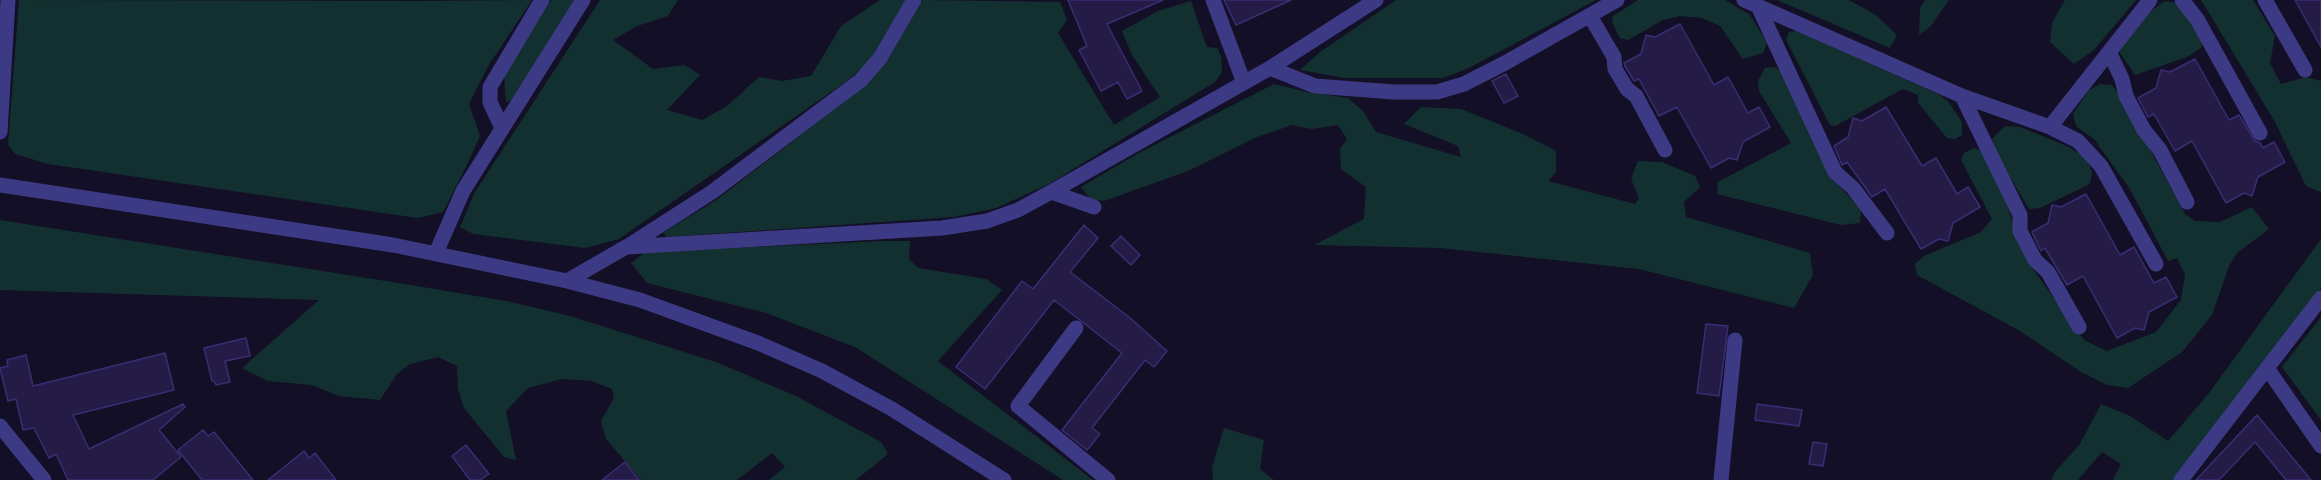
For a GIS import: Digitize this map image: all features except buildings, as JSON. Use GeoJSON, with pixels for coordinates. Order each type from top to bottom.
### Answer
{"type":"FeatureCollection","features":[{"type":"Feature","properties":{"kind":"street"},"geometry":{"type":"LineString","coordinates":[[0,132],[8,0]]}},
{"type":"Feature","properties":{"kind":"street"},"geometry":{"type":"LineString","coordinates":[[502,128],[490,102],[490,87],[542,0]]}},
{"type":"Feature","properties":{"kind":"street"},"geometry":{"type":"LineString","coordinates":[[436,253],[463,191],[583,0]]}},
{"type":"Feature","properties":{"kind":"street"},"geometry":{"type":"LineString","coordinates":[[567,281],[626,247],[712,192],[861,80],[880,58],[914,0]]}},
{"type":"Feature","properties":{"kind":"street"},"geometry":{"type":"LineString","coordinates":[[1213,0],[1244,83]]}},
{"type":"Feature","properties":{"kind":"street"},"geometry":{"type":"LineString","coordinates":[[626,247],[942,228],[987,221],[1018,210],[1244,83],[1376,0]]}},
{"type":"Feature","properties":{"kind":"street"},"geometry":{"type":"LineString","coordinates":[[1270,68],[1315,86],[1394,92],[1437,92],[1464,84],[1617,0]]}},
{"type":"Feature","properties":{"kind":"street"},"geometry":{"type":"LineString","coordinates":[[2050,127],[2110,54],[2150,0]]}},
{"type":"Feature","properties":{"kind":"street"},"geometry":{"type":"LineString","coordinates":[[2182,0],[2197,19],[2260,133]]}},
{"type":"Feature","properties":{"kind":"street"},"geometry":{"type":"LineString","coordinates":[[2265,0],[2305,70]]}},
{"type":"Feature","properties":{"kind":"street"},"geometry":{"type":"LineString","coordinates":[[1751,3],[1962,96],[2050,127],[2078,141],[2101,166],[2156,264]]}},
{"type":"Feature","properties":{"kind":"street"},"geometry":{"type":"LineString","coordinates":[[1751,3],[1835,172],[1853,188],[1887,233]]}},
{"type":"Feature","properties":{"kind":"street"},"geometry":{"type":"LineString","coordinates":[[1590,16],[1614,57],[1615,69],[1627,89],[1636,96],[1665,150]]}},
{"type":"Feature","properties":{"kind":"street"},"geometry":{"type":"LineString","coordinates":[[2110,54],[2144,130],[2160,150],[2187,202]]}},
{"type":"Feature","properties":{"kind":"street"},"geometry":{"type":"LineString","coordinates":[[1962,96],[2020,215],[2020,231],[2035,260],[2048,272],[2079,327]]}},
{"type":"Feature","properties":{"kind":"street"},"geometry":{"type":"LineString","coordinates":[[0,185],[436,253],[567,281],[640,300],[758,344],[822,371],[892,409],[1004,480]]}},
{"type":"Feature","properties":{"kind":"street"},"geometry":{"type":"LineString","coordinates":[[1051,192],[1094,207]]}},
{"type":"Feature","properties":{"kind":"street"},"geometry":{"type":"LineString","coordinates":[[2181,480],[2321,298]]}},
{"type":"Feature","properties":{"kind":"street"},"geometry":{"type":"LineString","coordinates":[[1076,328],[1018,406],[1107,480]]}},
{"type":"Feature","properties":{"kind":"street"},"geometry":{"type":"LineString","coordinates":[[1721,480],[1735,340]]}},
{"type":"Feature","properties":{"kind":"street"},"geometry":{"type":"LineString","coordinates":[[2267,368],[2321,446]]}},
{"type":"Feature","properties":{"kind":"street"},"geometry":{"type":"LineString","coordinates":[[0,426],[44,480]]}},
{"type":"Feature","properties":{"kind":"green space"},"geometry":{"type":"Polygon","coordinates":[[[19,0],[532,0],[490,63],[469,104],[480,136],[443,212],[418,218],[48,164],[15,154],[8,145],[19,0]]]}},
{"type":"Feature","properties":{"kind":"green space"},"geometry":{"type":"Polygon","coordinates":[[[551,0],[575,0],[511,101],[506,102],[504,76],[551,0]]]}},
{"type":"Feature","properties":{"kind":"green space"},"geometry":{"type":"Polygon","coordinates":[[[600,0],[678,0],[668,16],[637,26],[613,40],[653,69],[685,65],[700,75],[667,110],[702,120],[727,106],[759,77],[782,81],[811,76],[841,26],[880,0],[906,0],[868,63],[844,83],[619,239],[585,248],[473,234],[460,227],[475,192],[600,0]]]}},
{"type":"Feature","properties":{"kind":"green space"},"geometry":{"type":"Polygon","coordinates":[[[923,0],[1060,2],[1067,20],[1058,33],[1114,125],[1160,97],[1132,55],[1122,31],[1158,11],[1191,1],[1207,47],[1217,48],[1221,56],[1222,72],[1215,82],[1049,184],[996,208],[954,217],[666,237],[664,233],[667,230],[715,201],[863,87],[886,62],[923,0]]]}},
{"type":"Feature","properties":{"kind":"green space"},"geometry":{"type":"Polygon","coordinates":[[[1396,0],[1596,0],[1469,68],[1443,78],[1344,78],[1300,70],[1320,52],[1396,0]]]}},
{"type":"Feature","properties":{"kind":"green space"},"geometry":{"type":"Polygon","coordinates":[[[1638,0],[1725,0],[1750,15],[1767,43],[1763,53],[1743,59],[1720,26],[1702,18],[1680,16],[1663,20],[1628,40],[1620,38],[1612,22],[1613,16],[1638,0]]]}},
{"type":"Feature","properties":{"kind":"green space"},"geometry":{"type":"Polygon","coordinates":[[[1777,0],[1849,0],[1876,15],[1897,35],[1890,48],[1777,0]]]}},
{"type":"Feature","properties":{"kind":"green space"},"geometry":{"type":"Polygon","coordinates":[[[1925,0],[1949,0],[1930,27],[1919,35],[1920,8],[1925,0]]]}},
{"type":"Feature","properties":{"kind":"green space"},"geometry":{"type":"Polygon","coordinates":[[[2065,0],[2136,0],[2094,50],[2074,64],[2050,42],[2052,23],[2065,0]]]}},
{"type":"Feature","properties":{"kind":"green space"},"geometry":{"type":"Polygon","coordinates":[[[2201,0],[2253,0],[2275,36],[2270,63],[2281,84],[2306,77],[2321,81],[2321,192],[2306,186],[2274,120],[2201,0]]]}},
{"type":"Feature","properties":{"kind":"green space"},"geometry":{"type":"Polygon","coordinates":[[[2165,1],[2178,3],[2201,38],[2202,47],[2187,57],[2135,75],[2118,50],[2151,11],[2165,1]]]}},
{"type":"Feature","properties":{"kind":"green space"},"geometry":{"type":"Polygon","coordinates":[[[1797,31],[1938,94],[1947,100],[1962,122],[1962,135],[1955,139],[1947,138],[1918,103],[1918,95],[1903,89],[1835,126],[1830,125],[1786,40],[1789,32],[1797,31]]]}},
{"type":"Feature","properties":{"kind":"green space"},"geometry":{"type":"Polygon","coordinates":[[[1776,67],[1783,74],[1834,180],[1861,210],[1860,223],[1841,225],[1717,194],[1718,182],[1791,143],[1759,91],[1758,81],[1765,68],[1776,67]]]}},
{"type":"Feature","properties":{"kind":"green space"},"geometry":{"type":"Polygon","coordinates":[[[1274,84],[1348,98],[1363,111],[1376,132],[1461,157],[1458,146],[1404,124],[1421,107],[1461,109],[1523,134],[1556,151],[1556,172],[1548,181],[1635,204],[1639,198],[1631,179],[1638,161],[1662,162],[1695,176],[1700,187],[1684,202],[1686,217],[1810,253],[1813,275],[1794,308],[1639,269],[1441,248],[1314,245],[1364,219],[1366,187],[1341,169],[1340,149],[1347,139],[1338,125],[1312,129],[1292,125],[1257,137],[1188,171],[1104,201],[1090,199],[1081,187],[1137,154],[1274,84]]]}},
{"type":"Feature","properties":{"kind":"green space"},"geometry":{"type":"Polygon","coordinates":[[[2100,84],[2112,85],[2123,100],[2185,214],[2195,221],[2220,222],[2252,207],[2269,229],[2237,253],[2229,266],[2212,315],[2182,352],[2128,388],[2107,385],[2081,372],[2020,331],[1917,275],[1915,264],[1924,256],[1981,232],[1992,219],[1961,160],[1964,153],[1974,148],[1983,151],[2004,194],[2014,228],[2030,265],[2084,340],[2107,351],[2156,332],[2181,300],[2185,274],[2177,258],[2168,261],[2130,189],[2094,139],[2076,126],[2073,114],[2089,90],[2100,84]]]}},
{"type":"Feature","properties":{"kind":"green space"},"geometry":{"type":"Polygon","coordinates":[[[2005,126],[2020,127],[2067,146],[2087,158],[2092,172],[2090,184],[2040,208],[2029,209],[1996,153],[1992,139],[2005,126]]]}},
{"type":"Feature","properties":{"kind":"green space"},"geometry":{"type":"Polygon","coordinates":[[[0,220],[411,285],[511,302],[570,316],[716,362],[796,396],[881,442],[888,454],[856,480],[769,480],[785,467],[772,453],[737,480],[641,480],[606,439],[601,421],[614,398],[612,389],[592,381],[561,379],[528,388],[506,411],[516,460],[504,457],[464,408],[458,389],[457,366],[438,357],[410,364],[397,374],[380,400],[339,396],[312,385],[268,381],[242,368],[319,300],[0,290],[0,220]]]}},
{"type":"Feature","properties":{"kind":"green space"},"geometry":{"type":"Polygon","coordinates":[[[2321,239],[2321,288],[2174,480],[2113,480],[2121,464],[2102,452],[2078,480],[2051,480],[2054,473],[2080,444],[2101,404],[2130,416],[2168,441],[2209,393],[2321,239]]]}},
{"type":"Feature","properties":{"kind":"green space"},"geometry":{"type":"Polygon","coordinates":[[[910,241],[909,259],[918,268],[986,279],[1002,290],[938,361],[1093,480],[1063,480],[855,347],[766,313],[647,283],[631,263],[645,252],[910,241]]]}},
{"type":"Feature","properties":{"kind":"green space"},"geometry":{"type":"Polygon","coordinates":[[[2321,317],[2321,420],[2282,367],[2321,317]]]}},
{"type":"Feature","properties":{"kind":"green space"},"geometry":{"type":"Polygon","coordinates":[[[1224,428],[1264,440],[1260,469],[1274,480],[1213,480],[1212,467],[1224,428]]]}}]}
